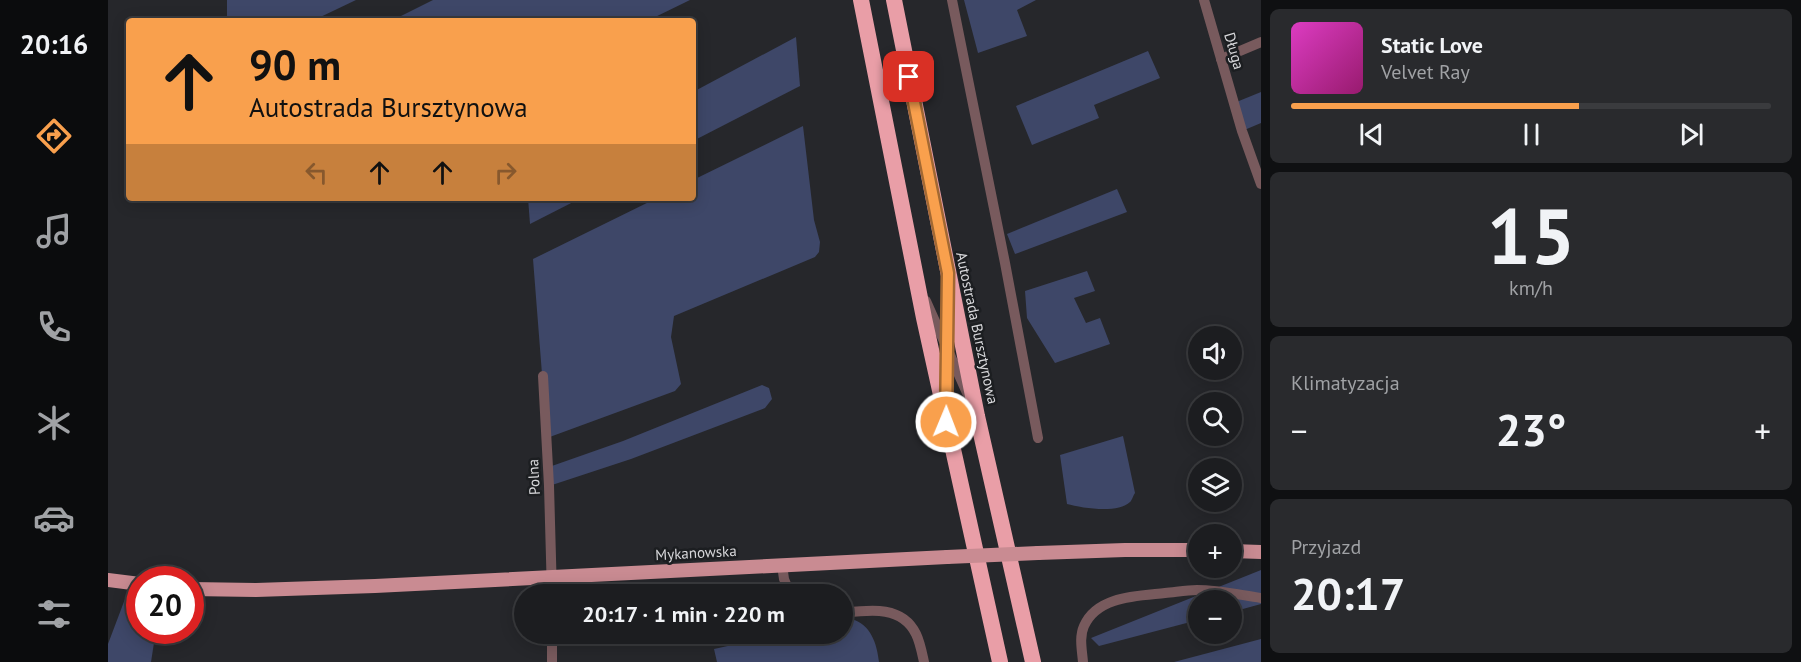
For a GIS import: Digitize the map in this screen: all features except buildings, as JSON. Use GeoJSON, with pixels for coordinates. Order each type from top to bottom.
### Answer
{"type":"FeatureCollection","features":[{"type":"Feature","properties":{"kind":"highway"},"geometry":{"type":"LineString","coordinates":[[861,0],[946,422],[1000,662]]}},
{"type":"Feature","properties":{"kind":"highway","name":"Autostrada Bursztynowa"},"geometry":{"type":"LineString","coordinates":[[894,0],[977,416],[1033,662]]}},
{"type":"Feature","properties":{"kind":"main road","name":"Mykanowska"},"geometry":{"type":"LineString","coordinates":[[204,589],[364,587],[947,557],[1125,550],[1188,550]]}},
{"type":"Feature","properties":{"kind":"main road"},"geometry":{"type":"LineString","coordinates":[[1242,551],[1261,552]]}},
{"type":"Feature","properties":{"kind":"main road"},"geometry":{"type":"LineString","coordinates":[[108,580],[126,582]]}},
{"type":"Feature","properties":{"kind":"street"},"geometry":{"type":"LineString","coordinates":[[952,0],[1038,438]]}},
{"type":"Feature","properties":{"kind":"street","name":"Długa"},"geometry":{"type":"LineString","coordinates":[[1204,0],[1236,110],[1261,184]]}},
{"type":"Feature","properties":{"kind":"street"},"geometry":{"type":"LineString","coordinates":[[1221,59],[1261,42]]}},
{"type":"Feature","properties":{"kind":"street"},"geometry":{"type":"LineString","coordinates":[[946,422],[948,273]]}},
{"type":"Feature","properties":{"kind":"street"},"geometry":{"type":"LineString","coordinates":[[917,281],[977,416]]}},
{"type":"Feature","properties":{"kind":"street","name":"Polna"},"geometry":{"type":"LineString","coordinates":[[543,376],[552,584]]}},
{"type":"Feature","properties":{"kind":"street"},"geometry":{"type":"LineString","coordinates":[[782,565],[786,584]]}},
{"type":"Feature","properties":{"kind":"street"},"geometry":{"type":"LineString","coordinates":[[1083,662],[1081,639],[1084,627],[1090,615],[1109,602],[1126,597],[1196,590],[1221,591],[1261,598]]}},
{"type":"Feature","properties":{"kind":"street"},"geometry":{"type":"LineString","coordinates":[[853,612],[883,611],[894,614],[906,622],[916,633],[924,662]]}},
{"type":"Feature","properties":{"kind":"street"},"geometry":{"type":"LineString","coordinates":[[552,644],[552,662]]}},
{"type":"Feature","properties":{"kind":"shaded area"},"geometry":{"type":"Polygon","coordinates":[[[227,0],[356,0],[318,18],[227,18],[227,0]]]}},
{"type":"Feature","properties":{"kind":"shaded area"},"geometry":{"type":"Polygon","coordinates":[[[433,0],[690,0],[653,18],[397,18],[433,0]]]}},
{"type":"Feature","properties":{"kind":"shaded area"},"geometry":{"type":"Polygon","coordinates":[[[964,0],[1036,0],[1017,10],[1027,36],[978,53],[964,0]]]}},
{"type":"Feature","properties":{"kind":"shaded area"},"geometry":{"type":"Polygon","coordinates":[[[796,37],[800,86],[696,139],[696,90],[796,37]]]}},
{"type":"Feature","properties":{"kind":"shaded area"},"geometry":{"type":"Polygon","coordinates":[[[1148,51],[1160,78],[1094,105],[1099,118],[1032,145],[1016,106],[1148,51]]]}},
{"type":"Feature","properties":{"kind":"shaded area"},"geometry":{"type":"Polygon","coordinates":[[[1261,92],[1261,123],[1242,131],[1234,103],[1261,92]]]}},
{"type":"Feature","properties":{"kind":"shaded area"},"geometry":{"type":"Polygon","coordinates":[[[803,126],[814,220],[820,242],[819,252],[815,257],[674,316],[671,337],[681,384],[675,391],[547,438],[533,259],[651,201],[696,201],[696,179],[803,126]]]}},
{"type":"Feature","properties":{"kind":"shaded area"},"geometry":{"type":"Polygon","coordinates":[[[1117,189],[1127,212],[1015,254],[1007,234],[1117,189]]]}},
{"type":"Feature","properties":{"kind":"shaded area"},"geometry":{"type":"Polygon","coordinates":[[[528,201],[575,201],[530,224],[528,201]]]}},
{"type":"Feature","properties":{"kind":"shaded area"},"geometry":{"type":"Polygon","coordinates":[[[1087,271],[1095,291],[1074,298],[1086,323],[1100,318],[1110,344],[1055,363],[1027,318],[1025,291],[1087,271]]]}},
{"type":"Feature","properties":{"kind":"shaded area"},"geometry":{"type":"Polygon","coordinates":[[[762,385],[769,388],[772,399],[765,408],[631,459],[549,486],[549,467],[623,441],[762,385]]]}},
{"type":"Feature","properties":{"kind":"shaded area"},"geometry":{"type":"Polygon","coordinates":[[[1123,436],[1135,493],[1130,502],[1124,506],[1109,509],[1067,504],[1060,455],[1123,436]]]}},
{"type":"Feature","properties":{"kind":"shaded area"},"geometry":{"type":"Polygon","coordinates":[[[1261,570],[1261,604],[1242,609],[1242,590],[1211,590],[1242,578],[1261,570]]]}},
{"type":"Feature","properties":{"kind":"shaded area"},"geometry":{"type":"Polygon","coordinates":[[[126,596],[126,644],[154,644],[151,662],[108,662],[108,644],[126,596]]]}},
{"type":"Feature","properties":{"kind":"shaded area"},"geometry":{"type":"Polygon","coordinates":[[[1188,599],[1188,623],[1099,646],[1091,638],[1188,599]]]}},
{"type":"Feature","properties":{"kind":"shaded area"},"geometry":{"type":"Polygon","coordinates":[[[853,620],[864,625],[872,636],[879,662],[717,662],[714,649],[736,644],[853,644],[853,620]]]}},
{"type":"Feature","properties":{"kind":"shaded area"},"geometry":{"type":"Polygon","coordinates":[[[1261,639],[1261,662],[1174,662],[1261,639]]]}},
{"type":"Feature","properties":{"kind":"route"},"geometry":{"type":"LineString","coordinates":[[909,77],[948,273],[946,422]]}}]}
